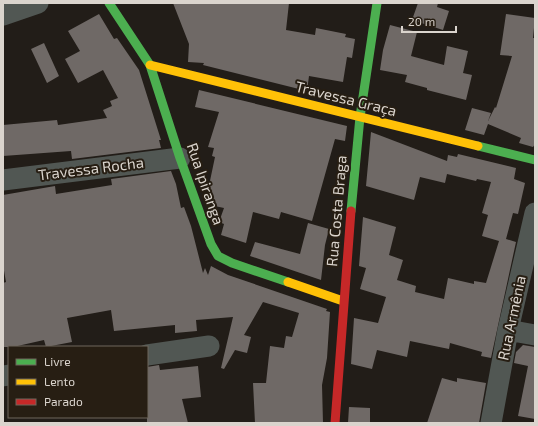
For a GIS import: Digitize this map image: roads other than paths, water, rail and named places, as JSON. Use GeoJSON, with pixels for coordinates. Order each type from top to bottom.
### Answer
{"type":"FeatureCollection","features":[{"type":"Feature","properties":{"kind":"street"},"geometry":{"type":"LineString","coordinates":[[3,15],[38,3]]}},
{"type":"Feature","properties":{"kind":"street","name":"Rua Ipiranga"},"geometry":{"type":"LineString","coordinates":[[109,3],[150,65],[180,158],[211,244],[218,256],[232,263],[343,301]]}},
{"type":"Feature","properties":{"kind":"street","name":"Rua Costa Braga"},"geometry":{"type":"LineString","coordinates":[[335,423],[343,301],[360,117],[377,3]]}},
{"type":"Feature","properties":{"kind":"street","name":"Travessa Graça"},"geometry":{"type":"LineString","coordinates":[[150,65],[535,160]]}},
{"type":"Feature","properties":{"kind":"street","name":"Travessa Rocha"},"geometry":{"type":"LineString","coordinates":[[3,180],[180,158]]}},
{"type":"Feature","properties":{"kind":"street","name":"Rua Armênia"},"geometry":{"type":"LineString","coordinates":[[491,423],[508,330],[535,213]]}},
{"type":"Feature","properties":{"kind":"street"},"geometry":{"type":"LineString","coordinates":[[508,330],[535,335]]}},
{"type":"Feature","properties":{"kind":"street"},"geometry":{"type":"LineString","coordinates":[[148,355],[209,346]]}}]}
